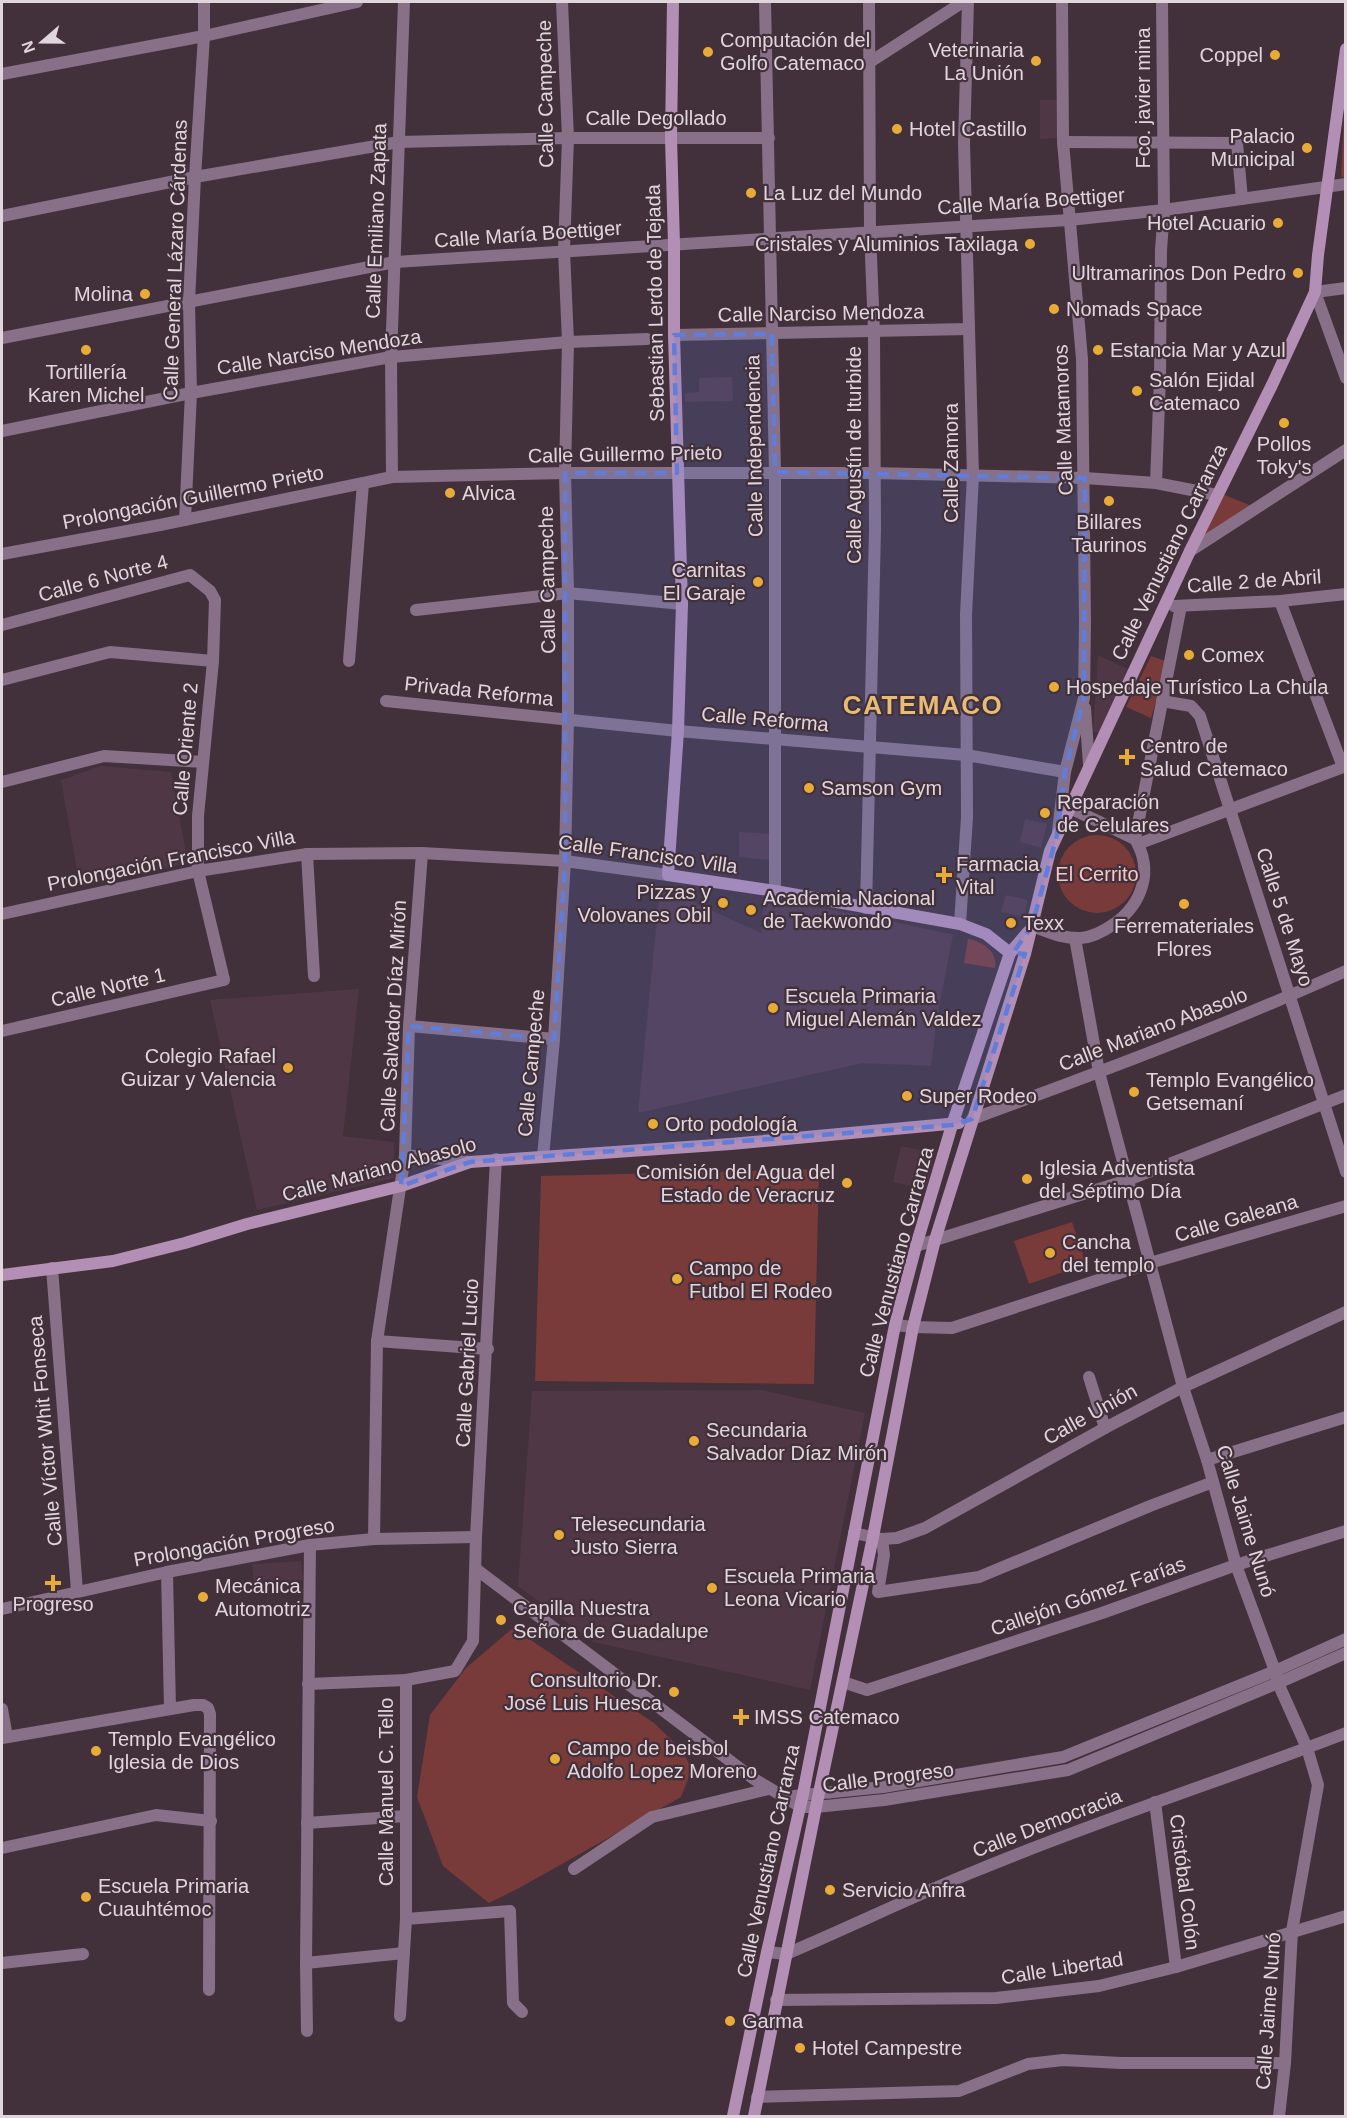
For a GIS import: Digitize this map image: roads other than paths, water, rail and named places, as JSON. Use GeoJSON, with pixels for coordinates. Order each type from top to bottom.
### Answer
{"type":"FeatureCollection","features":[{"type":"Feature","properties":{"kind":"main road","name":"Sebastian Lerdo de Tejada"},"geometry":{"type":"LineString","coordinates":[[673,2],[671,138],[677,473],[682,604]]}},
{"type":"Feature","properties":{"kind":"main road","name":"Calle Venustiano Carranza"},"geometry":{"type":"LineString","coordinates":[[754,2116],[817,1800],[878,1538],[913,1328],[934,1240],[1024,954],[1050,851],[1190,551],[1315,292],[1346,49]]}},
{"type":"Feature","properties":{"kind":"main road"},"geometry":{"type":"LineString","coordinates":[[668,875],[678,731],[682,604]]}},
{"type":"Feature","properties":{"kind":"main road","name":"Calle Francisco Villa"},"geometry":{"type":"LineString","coordinates":[[668,875],[775,891],[960,924],[986,934],[1010,953]]}},
{"type":"Feature","properties":{"kind":"main road"},"geometry":{"type":"LineString","coordinates":[[1010,953],[1032,926]]}},
{"type":"Feature","properties":{"kind":"main road","name":"Calle Venustiano Carranza"},"geometry":{"type":"LineString","coordinates":[[733,2116],[767,1952],[802,1801],[895,1325],[952,1125],[1010,953]]}},
{"type":"Feature","properties":{"kind":"main road"},"geometry":{"type":"LineString","coordinates":[[1010,953],[1024,954]]}},
{"type":"Feature","properties":{"kind":"main road","name":"Calle Mariano Abasolo"},"geometry":{"type":"LineString","coordinates":[[2,1275],[123,1259],[185,1244],[247,1224],[400,1186],[470,1162],[952,1125],[972,1119]]}},
{"type":"Feature","properties":{"kind":"street","name":"Calle General Lázaro Cárdenas"},"geometry":{"type":"LineString","coordinates":[[185,520],[190,393],[189,302],[204,2]]}},
{"type":"Feature","properties":{"kind":"street"},"geometry":{"type":"LineString","coordinates":[[2,74],[204,36],[357,2]]}},
{"type":"Feature","properties":{"kind":"street","name":"Calle Emiliano Zapata"},"geometry":{"type":"LineString","coordinates":[[392,477],[391,357],[404,2]]}},
{"type":"Feature","properties":{"kind":"street","name":"Calle Campeche"},"geometry":{"type":"LineString","coordinates":[[543,1157],[554,1039],[565,861],[568,719],[565,473],[568,342],[564,250],[568,138],[562,2]]}},
{"type":"Feature","properties":{"kind":"street","name":"Calle Independencia"},"geometry":{"type":"LineString","coordinates":[[765,2],[775,472],[775,891]]}},
{"type":"Feature","properties":{"kind":"street","name":"Calle Agustín de Iturbide"},"geometry":{"type":"LineString","coordinates":[[867,908],[875,530],[869,2]]}},
{"type":"Feature","properties":{"kind":"street"},"geometry":{"type":"LineString","coordinates":[[870,62],[963,2]]}},
{"type":"Feature","properties":{"kind":"street","name":"Calle Zamora"},"geometry":{"type":"LineString","coordinates":[[960,924],[967,817],[966,615],[972,475],[964,143],[968,2]]}},
{"type":"Feature","properties":{"kind":"street","name":"Calle Matamoros"},"geometry":{"type":"LineString","coordinates":[[1057,835],[1065,772],[1084,698],[1085,478],[1082,359],[1063,142],[1062,2]]}},
{"type":"Feature","properties":{"kind":"street","name":"Fco. javier mina"},"geometry":{"type":"LineString","coordinates":[[1156,483],[1161,250],[1164,210],[1162,2]]}},
{"type":"Feature","properties":{"kind":"street","name":"Calle Degollado"},"geometry":{"type":"LineString","coordinates":[[2,216],[195,177],[399,142],[568,138],[769,138]]}},
{"type":"Feature","properties":{"kind":"street"},"geometry":{"type":"LineString","coordinates":[[1063,142],[1237,142],[1242,199]]}},
{"type":"Feature","properties":{"kind":"street","name":"Calle María Boettiger"},"geometry":{"type":"LineString","coordinates":[[2,338],[394,262],[1069,220],[1164,210],[1346,184]]}},
{"type":"Feature","properties":{"kind":"street"},"geometry":{"type":"LineString","coordinates":[[1346,288],[1315,292],[1346,378]]}},
{"type":"Feature","properties":{"kind":"street","name":"Calle Narciso Mendoza"},"geometry":{"type":"LineString","coordinates":[[674,335],[969,329]]}},
{"type":"Feature","properties":{"kind":"street","name":"Calle Narciso Mendoza"},"geometry":{"type":"LineString","coordinates":[[2,431],[190,393],[391,357],[568,342],[647,339]]}},
{"type":"Feature","properties":{"kind":"street"},"geometry":{"type":"LineString","coordinates":[[1190,551],[1346,450]]}},
{"type":"Feature","properties":{"kind":"street","name":"Calle Guillermo Prieto"},"geometry":{"type":"LineString","coordinates":[[392,477],[775,472],[972,475],[1085,478],[1156,483],[1217,495]]}},
{"type":"Feature","properties":{"kind":"street","name":"Prolongación Guillermo Prieto"},"geometry":{"type":"LineString","coordinates":[[2,554],[185,520],[392,477]]}},
{"type":"Feature","properties":{"kind":"street"},"geometry":{"type":"LineString","coordinates":[[349,661],[363,483]]}},
{"type":"Feature","properties":{"kind":"street","name":"Calle 6 Norte 4"},"geometry":{"type":"LineString","coordinates":[[2,625],[190,575],[210,591]]}},
{"type":"Feature","properties":{"kind":"street","name":"Calle Oriente 2"},"geometry":{"type":"LineString","coordinates":[[210,591],[215,600],[213,661],[198,816],[198,872],[224,980]]}},
{"type":"Feature","properties":{"kind":"street"},"geometry":{"type":"LineString","coordinates":[[416,610],[568,593],[682,604]]}},
{"type":"Feature","properties":{"kind":"street","name":"Calle 2 de Abril"},"geometry":{"type":"LineString","coordinates":[[1164,606],[1280,601],[1346,594]]}},
{"type":"Feature","properties":{"kind":"street"},"geometry":{"type":"LineString","coordinates":[[1070,808],[1137,842],[1344,766],[1280,601]]}},
{"type":"Feature","properties":{"kind":"street"},"geometry":{"type":"LineString","coordinates":[[1032,926],[1065,938],[1101,933],[1128,914],[1139,897],[1144,879],[1137,842],[1181,606]]}},
{"type":"Feature","properties":{"kind":"street"},"geometry":{"type":"LineString","coordinates":[[2,680],[110,652],[213,661]]}},
{"type":"Feature","properties":{"kind":"street"},"geometry":{"type":"LineString","coordinates":[[1084,698],[1089,765]]}},
{"type":"Feature","properties":{"kind":"street","name":"Privada Reforma"},"geometry":{"type":"LineString","coordinates":[[386,701],[568,719]]}},
{"type":"Feature","properties":{"kind":"street","name":"Calle 5 de Mayo"},"geometry":{"type":"LineString","coordinates":[[1162,701],[1191,705],[1200,716],[1346,1172]]}},
{"type":"Feature","properties":{"kind":"street","name":"Calle Reforma"},"geometry":{"type":"LineString","coordinates":[[568,719],[678,731],[966,755],[1065,772]]}},
{"type":"Feature","properties":{"kind":"street"},"geometry":{"type":"LineString","coordinates":[[2,782],[104,756],[203,762]]}},
{"type":"Feature","properties":{"kind":"street","name":"Calle Francisco Villa"},"geometry":{"type":"LineString","coordinates":[[422,853],[565,861],[668,875]]}},
{"type":"Feature","properties":{"kind":"street","name":"Prolongación Francisco Villa"},"geometry":{"type":"LineString","coordinates":[[2,914],[198,872],[307,854],[422,853]]}},
{"type":"Feature","properties":{"kind":"street","name":"Calle Salvador Díaz Mirón"},"geometry":{"type":"LineString","coordinates":[[374,1539],[377,1341],[405,1155],[409,1026],[422,853]]}},
{"type":"Feature","properties":{"kind":"street"},"geometry":{"type":"LineString","coordinates":[[307,854],[315,976]]}},
{"type":"Feature","properties":{"kind":"street","name":"Calle Jaime Nunó"},"geometry":{"type":"LineString","coordinates":[[1075,938],[1099,1072],[1183,1387],[1207,1460],[1236,1566],[1276,1677],[1307,1748],[1318,1785],[1292,1931],[1285,2064],[1279,2116]]}},
{"type":"Feature","properties":{"kind":"street","name":"Calle Mariano Abasolo"},"geometry":{"type":"LineString","coordinates":[[972,1119],[1099,1072],[1290,996],[1346,971]]}},
{"type":"Feature","properties":{"kind":"street","name":"Calle Norte 1"},"geometry":{"type":"LineString","coordinates":[[2,1031],[224,980]]}},
{"type":"Feature","properties":{"kind":"street"},"geometry":{"type":"LineString","coordinates":[[409,1026],[554,1039]]}},
{"type":"Feature","properties":{"kind":"street"},"geometry":{"type":"LineString","coordinates":[[916,1246],[1128,1180],[1346,1095]]}},
{"type":"Feature","properties":{"kind":"street"},"geometry":{"type":"LineString","coordinates":[[405,1155],[470,1162]]}},
{"type":"Feature","properties":{"kind":"street","name":"Calle Gabriel Lucio"},"geometry":{"type":"LineString","coordinates":[[476,1569],[496,1159]]}},
{"type":"Feature","properties":{"kind":"street","name":"Calle Galeana"},"geometry":{"type":"LineString","coordinates":[[895,1325],[913,1328],[952,1328],[1150,1263],[1346,1206]]}},
{"type":"Feature","properties":{"kind":"street","name":"Calle Víctor Whit Fonseca"},"geometry":{"type":"LineString","coordinates":[[51,1268],[77,1591]]}},
{"type":"Feature","properties":{"kind":"street","name":"Calle Unión"},"geometry":{"type":"LineString","coordinates":[[854,1533],[878,1538],[897,1538],[925,1528],[1183,1387],[1346,1312]]}},
{"type":"Feature","properties":{"kind":"street"},"geometry":{"type":"LineString","coordinates":[[377,1341],[488,1349]]}},
{"type":"Feature","properties":{"kind":"street"},"geometry":{"type":"LineString","coordinates":[[1089,1377],[1105,1428]]}},
{"type":"Feature","properties":{"kind":"street"},"geometry":{"type":"LineString","coordinates":[[1207,1460],[1346,1417]]}},
{"type":"Feature","properties":{"kind":"street"},"geometry":{"type":"LineString","coordinates":[[878,1538],[884,1555],[878,1592],[979,1577],[1213,1482]]}},
{"type":"Feature","properties":{"kind":"street","name":"Callejón Gómez Farías"},"geometry":{"type":"LineString","coordinates":[[843,1682],[867,1690],[1346,1531]]}},
{"type":"Feature","properties":{"kind":"street","name":"Prolongación Progreso"},"geometry":{"type":"LineString","coordinates":[[2,1609],[167,1572],[310,1545],[374,1539],[476,1537]]}},
{"type":"Feature","properties":{"kind":"street"},"geometry":{"type":"LineString","coordinates":[[307,2031],[310,1545]]}},
{"type":"Feature","properties":{"kind":"street"},"geometry":{"type":"LineString","coordinates":[[476,1569],[769,1789]]}},
{"type":"Feature","properties":{"kind":"street","name":"Calle Manuel C. Tello"},"geometry":{"type":"LineString","coordinates":[[400,2016],[406,1919],[406,1680],[454,1671],[473,1641],[476,1569]]}},
{"type":"Feature","properties":{"kind":"street"},"geometry":{"type":"LineString","coordinates":[[167,1572],[170,1709]]}},
{"type":"Feature","properties":{"kind":"street","name":"Calle Progreso"},"geometry":{"type":"LineString","coordinates":[[769,1789],[785,1798],[802,1801],[884,1800],[1068,1770],[1276,1677],[1346,1639]]}},
{"type":"Feature","properties":{"kind":"street","name":"Calle Progreso"},"geometry":{"type":"LineString","coordinates":[[817,1800],[1064,1757],[1346,1653]]}},
{"type":"Feature","properties":{"kind":"street"},"geometry":{"type":"LineString","coordinates":[[308,1684],[406,1680]]}},
{"type":"Feature","properties":{"kind":"street"},"geometry":{"type":"LineString","coordinates":[[2,1709],[4,1738],[194,1705],[203,1705],[208,1708],[210,1714],[211,1821],[209,1990]]}},
{"type":"Feature","properties":{"kind":"street","name":"Calle Democracia"},"geometry":{"type":"LineString","coordinates":[[767,1952],[786,1954],[977,1870],[1346,1733]]}},
{"type":"Feature","properties":{"kind":"street"},"geometry":{"type":"LineString","coordinates":[[1064,1757],[1068,1770]]}},
{"type":"Feature","properties":{"kind":"street"},"geometry":{"type":"LineString","coordinates":[[574,1869],[652,1817],[769,1789]]}},
{"type":"Feature","properties":{"kind":"street","name":"Cristóbal Colón"},"geometry":{"type":"LineString","coordinates":[[1155,1802],[1176,1967]]}},
{"type":"Feature","properties":{"kind":"street"},"geometry":{"type":"LineString","coordinates":[[2,1848],[156,1815],[211,1821]]}},
{"type":"Feature","properties":{"kind":"street"},"geometry":{"type":"LineString","coordinates":[[307,1823],[406,1816]]}},
{"type":"Feature","properties":{"kind":"street"},"geometry":{"type":"LineString","coordinates":[[406,1919],[510,1911],[518,2008]]}},
{"type":"Feature","properties":{"kind":"street","name":"Calle Libertad"},"geometry":{"type":"LineString","coordinates":[[776,2000],[996,1998],[1099,1986],[1176,1967],[1346,1916]]}},
{"type":"Feature","properties":{"kind":"street"},"geometry":{"type":"LineString","coordinates":[[306,1963],[404,1953]]}},
{"type":"Feature","properties":{"kind":"street"},"geometry":{"type":"LineString","coordinates":[[2,1963],[83,1954]]}},
{"type":"Feature","properties":{"kind":"street"},"geometry":{"type":"LineString","coordinates":[[757,2097],[959,2091],[1028,2064],[1063,2060],[1121,2063],[1285,2064]]}},
{"type":"Feature","properties":{"kind":"place","name":"Computación del Golfo Catemaco"},"geometry":{"type":"Point","coordinates":[708,52]}},
{"type":"Feature","properties":{"kind":"place","name":"Coppel"},"geometry":{"type":"Point","coordinates":[1275,55]}},
{"type":"Feature","properties":{"kind":"place","name":"Veterinaria La Unión"},"geometry":{"type":"Point","coordinates":[1036,61]}},
{"type":"Feature","properties":{"kind":"place","name":"Hotel Castillo"},"geometry":{"type":"Point","coordinates":[897,129]}},
{"type":"Feature","properties":{"kind":"place","name":"Palacio Municipal"},"geometry":{"type":"Point","coordinates":[1307,148]}},
{"type":"Feature","properties":{"kind":"place","name":"La Luz del Mundo"},"geometry":{"type":"Point","coordinates":[751,193]}},
{"type":"Feature","properties":{"kind":"place","name":"Hotel Acuario"},"geometry":{"type":"Point","coordinates":[1278,223]}},
{"type":"Feature","properties":{"kind":"place","name":"Cristales y Aluminios Taxilaga"},"geometry":{"type":"Point","coordinates":[1030,244]}},
{"type":"Feature","properties":{"kind":"place","name":"Ultramarinos Don Pedro"},"geometry":{"type":"Point","coordinates":[1298,273]}},
{"type":"Feature","properties":{"kind":"place","name":"Molina"},"geometry":{"type":"Point","coordinates":[145,294]}},
{"type":"Feature","properties":{"kind":"place","name":"Nomads Space"},"geometry":{"type":"Point","coordinates":[1054,309]}},
{"type":"Feature","properties":{"kind":"place","name":"Tortillería Karen Michel"},"geometry":{"type":"Point","coordinates":[86,350]}},
{"type":"Feature","properties":{"kind":"place","name":"Estancia Mar y Azul"},"geometry":{"type":"Point","coordinates":[1098,350]}},
{"type":"Feature","properties":{"kind":"place","name":"Salón Ejidal Catemaco"},"geometry":{"type":"Point","coordinates":[1137,391]}},
{"type":"Feature","properties":{"kind":"place","name":"Pollos Toky's"},"geometry":{"type":"Point","coordinates":[1284,423]}},
{"type":"Feature","properties":{"kind":"place","name":"Alvica"},"geometry":{"type":"Point","coordinates":[450,493]}},
{"type":"Feature","properties":{"kind":"place","name":"Billares Taurinos"},"geometry":{"type":"Point","coordinates":[1109,501]}},
{"type":"Feature","properties":{"kind":"place","name":"Carnitas El Garaje"},"geometry":{"type":"Point","coordinates":[758,582]}},
{"type":"Feature","properties":{"kind":"place","name":"Comex"},"geometry":{"type":"Point","coordinates":[1189,655]}},
{"type":"Feature","properties":{"kind":"place","name":"Hospedaje Turístico La Chula"},"geometry":{"type":"Point","coordinates":[1054,687]}},
{"type":"Feature","properties":{"kind":"place","name":"Centro de Salud Catemaco"},"geometry":{"type":"Point","coordinates":[1127,757]}},
{"type":"Feature","properties":{"kind":"place","name":"Samson Gym"},"geometry":{"type":"Point","coordinates":[809,788]}},
{"type":"Feature","properties":{"kind":"place","name":"Reparación de Celulares"},"geometry":{"type":"Point","coordinates":[1045,813]}},
{"type":"Feature","properties":{"kind":"place","name":"Farmacia Vital"},"geometry":{"type":"Point","coordinates":[944,875]}},
{"type":"Feature","properties":{"kind":"place","name":"Pizzas y Volovanes Obil"},"geometry":{"type":"Point","coordinates":[723,903]}},
{"type":"Feature","properties":{"kind":"place","name":"Ferremateriales Flores"},"geometry":{"type":"Point","coordinates":[1184,904]}},
{"type":"Feature","properties":{"kind":"place","name":"Academia Nacional de Taekwondo"},"geometry":{"type":"Point","coordinates":[751,910]}},
{"type":"Feature","properties":{"kind":"place","name":"Texx"},"geometry":{"type":"Point","coordinates":[1011,923]}},
{"type":"Feature","properties":{"kind":"place","name":"Escuela Primaria Miguel Alemán Valdez"},"geometry":{"type":"Point","coordinates":[773,1008]}},
{"type":"Feature","properties":{"kind":"place","name":"Colegio Rafael Guizar y Valencia"},"geometry":{"type":"Point","coordinates":[288,1068]}},
{"type":"Feature","properties":{"kind":"place","name":"Templo Evangélico Getsemaní"},"geometry":{"type":"Point","coordinates":[1134,1092]}},
{"type":"Feature","properties":{"kind":"place","name":"Super Rodeo"},"geometry":{"type":"Point","coordinates":[907,1096]}},
{"type":"Feature","properties":{"kind":"place","name":"Orto podología"},"geometry":{"type":"Point","coordinates":[653,1124]}},
{"type":"Feature","properties":{"kind":"place","name":"Iglesia Adventista del Séptimo Día"},"geometry":{"type":"Point","coordinates":[1027,1179]}},
{"type":"Feature","properties":{"kind":"place","name":"Comisión del Agua del Estado de Veracruz"},"geometry":{"type":"Point","coordinates":[847,1183]}},
{"type":"Feature","properties":{"kind":"place","name":"Cancha del templo"},"geometry":{"type":"Point","coordinates":[1050,1253]}},
{"type":"Feature","properties":{"kind":"place","name":"Campo de Futbol El Rodeo"},"geometry":{"type":"Point","coordinates":[677,1279]}},
{"type":"Feature","properties":{"kind":"place","name":"Secundaria Salvador Díaz Mirón"},"geometry":{"type":"Point","coordinates":[694,1441]}},
{"type":"Feature","properties":{"kind":"place","name":"Telesecundaria Justo Sierra"},"geometry":{"type":"Point","coordinates":[559,1535]}},
{"type":"Feature","properties":{"kind":"place","name":"Progreso"},"geometry":{"type":"Point","coordinates":[53,1583]}},
{"type":"Feature","properties":{"kind":"place","name":"Escuela Primaria Leona Vicario"},"geometry":{"type":"Point","coordinates":[712,1588]}},
{"type":"Feature","properties":{"kind":"place","name":"Mecánica Automotriz"},"geometry":{"type":"Point","coordinates":[203,1597]}},
{"type":"Feature","properties":{"kind":"place","name":"Capilla Nuestra Señora de Guadalupe"},"geometry":{"type":"Point","coordinates":[501,1620]}},
{"type":"Feature","properties":{"kind":"place","name":"Consultorio Dr. José Luis Huesca"},"geometry":{"type":"Point","coordinates":[674,1692]}},
{"type":"Feature","properties":{"kind":"place","name":"IMSS Catemaco"},"geometry":{"type":"Point","coordinates":[741,1717]}},
{"type":"Feature","properties":{"kind":"place","name":"Templo Evangélico Iglesia de Dios"},"geometry":{"type":"Point","coordinates":[96,1751]}},
{"type":"Feature","properties":{"kind":"place","name":"Campo de beisbol Adolfo Lopez Moreno"},"geometry":{"type":"Point","coordinates":[555,1759]}},
{"type":"Feature","properties":{"kind":"place","name":"Servicio Anfra"},"geometry":{"type":"Point","coordinates":[830,1890]}},
{"type":"Feature","properties":{"kind":"place","name":"Escuela Primaria Cuauhtémoc"},"geometry":{"type":"Point","coordinates":[86,1897]}},
{"type":"Feature","properties":{"kind":"place","name":"Garma"},"geometry":{"type":"Point","coordinates":[730,2021]}},
{"type":"Feature","properties":{"kind":"place","name":"Hotel Campestre"},"geometry":{"type":"Point","coordinates":[800,2048]}},
{"type":"Feature","properties":{"kind":"district","name":"CATEMACO"},"geometry":{"type":"Point","coordinates":[923,705]}},
{"type":"Feature","properties":{"kind":"park label","name":"El Cerrito"},"geometry":{"type":"Point","coordinates":[1097,874]}}]}
